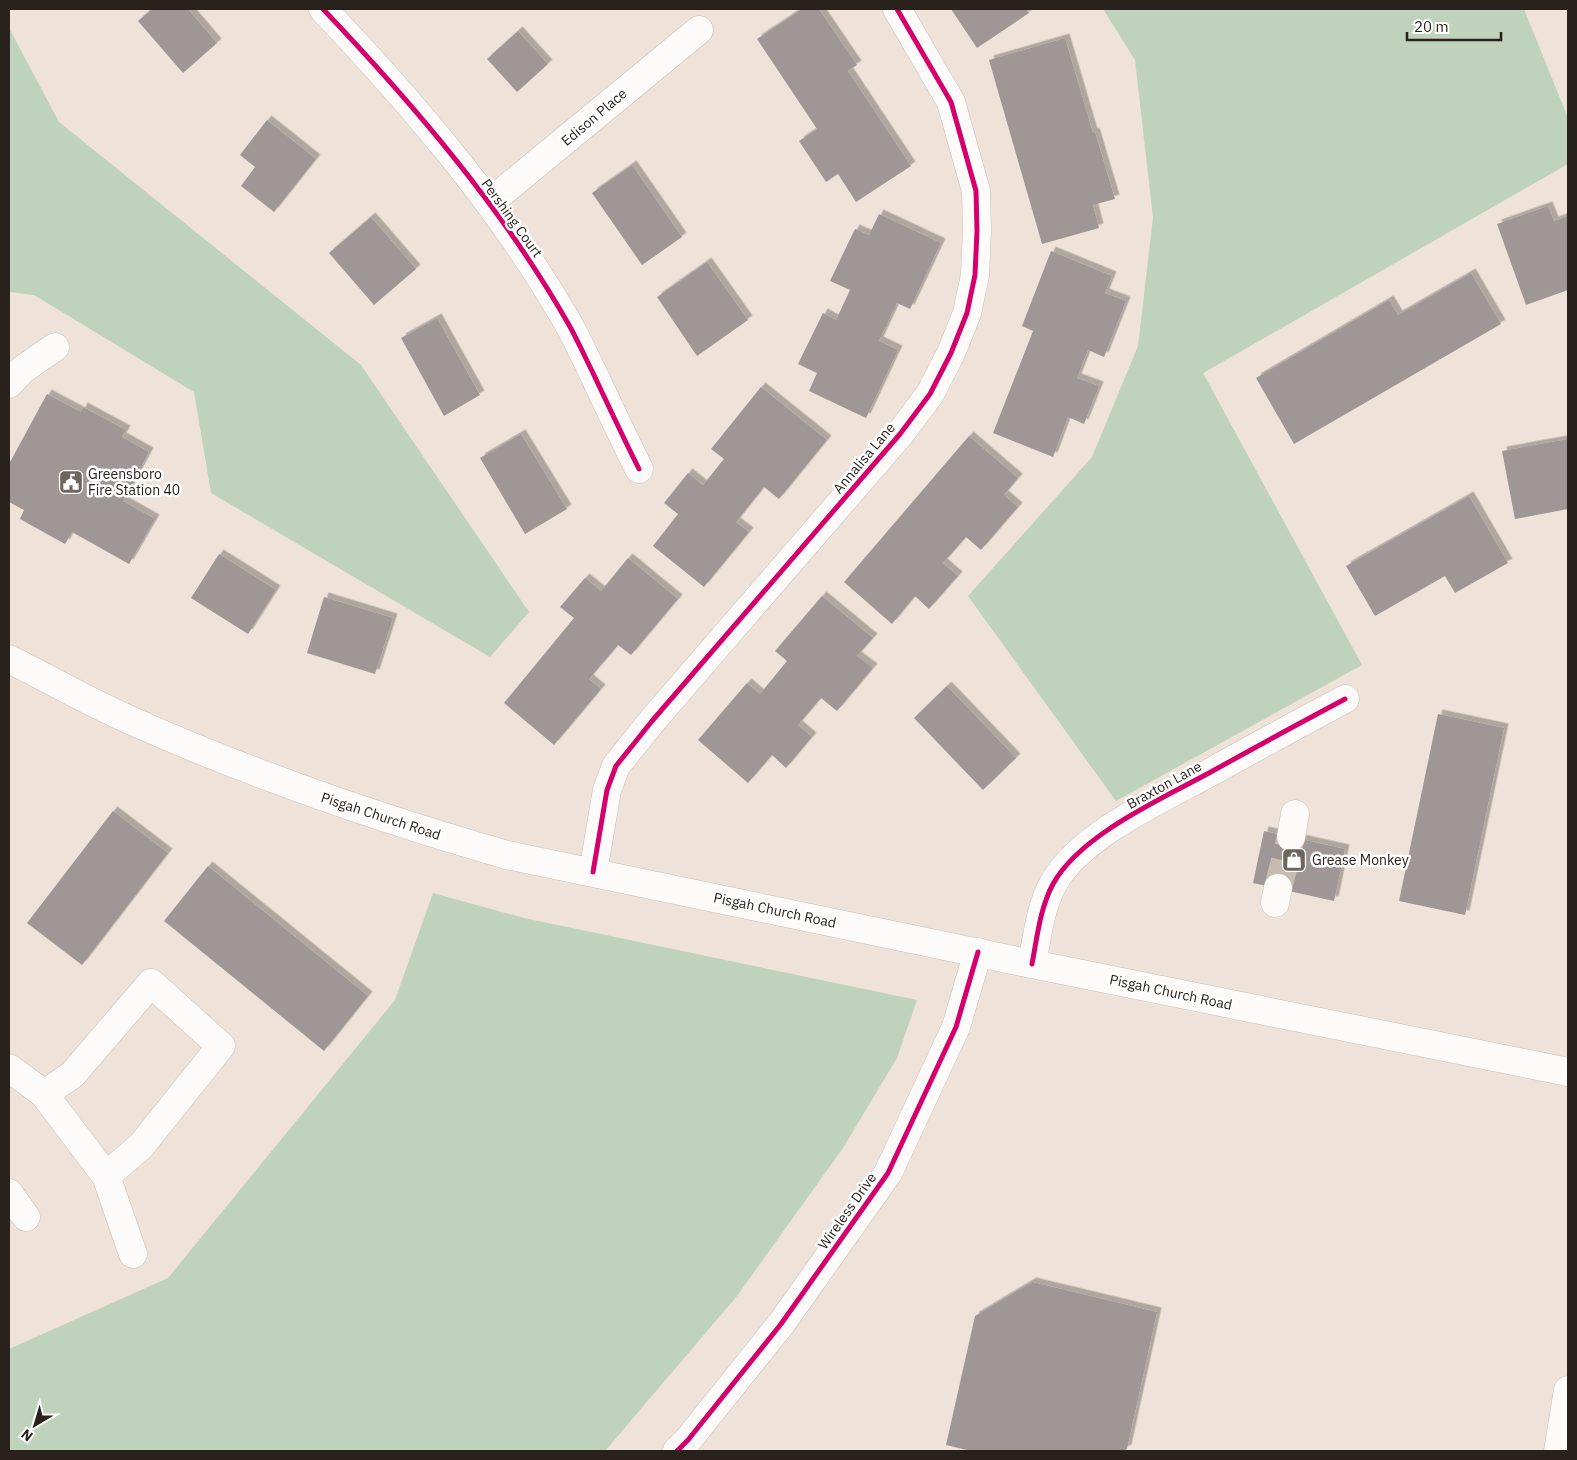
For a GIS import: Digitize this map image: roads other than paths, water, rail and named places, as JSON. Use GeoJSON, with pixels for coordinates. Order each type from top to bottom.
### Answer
{"type":"FeatureCollection","features":[{"type":"Feature","properties":{"kind":"street","name":"Pershing Court"},"geometry":{"type":"LineString","coordinates":[[324,9],[365,53],[425,123],[489,203],[542,279],[570,327],[639,469]]}},
{"type":"Feature","properties":{"kind":"street","name":"Annalisa Lane"},"geometry":{"type":"LineString","coordinates":[[593,872],[607,790],[616,766],[652,721],[900,434],[930,394],[951,353],[968,313],[975,275],[978,231],[976,190],[951,102],[897,9]]}},
{"type":"Feature","properties":{"kind":"street","name":"Edison Place"},"geometry":{"type":"LineString","coordinates":[[489,203],[699,30]]}},
{"type":"Feature","properties":{"kind":"street"},"geometry":{"type":"LineString","coordinates":[[9,384],[22,370],[55,346]]}},
{"type":"Feature","properties":{"kind":"street","name":"Pisgah Church Road"},"geometry":{"type":"LineString","coordinates":[[9,659],[128,720],[222,759],[320,796],[422,830],[507,855],[1032,964],[1568,1072]]}},
{"type":"Feature","properties":{"kind":"street","name":"Braxton Lane"},"geometry":{"type":"LineString","coordinates":[[1032,964],[1044,906],[1053,883],[1072,859],[1101,835],[1136,812],[1346,699]]}},
{"type":"Feature","properties":{"kind":"street","name":"Wireless Drive"},"geometry":{"type":"LineString","coordinates":[[677,1451],[688,1440],[781,1324],[888,1173],[956,1027],[978,952]]}},
{"type":"Feature","properties":{"kind":"street"},"geometry":{"type":"LineString","coordinates":[[44,1094],[72,1074],[151,983],[221,1046],[141,1146],[106,1176]]}},
{"type":"Feature","properties":{"kind":"street"},"geometry":{"type":"LineString","coordinates":[[9,1068],[44,1094],[106,1176],[133,1254]]}},
{"type":"Feature","properties":{"kind":"street"},"geometry":{"type":"LineString","coordinates":[[9,1193],[26,1216]]}},
{"type":"Feature","properties":{"kind":"street"},"geometry":{"type":"LineString","coordinates":[[1558,1451],[1568,1390]]}},
{"type":"Feature","properties":{"kind":"tunnel"},"geometry":{"type":"LineString","coordinates":[[1278,888],[1291,837]]}},
{"type":"Feature","properties":{"kind":"place","name":"Greensboro Fire Station 40"},"geometry":{"type":"Point","coordinates":[71,482]}},
{"type":"Feature","properties":{"kind":"place","name":"Grease Monkey"},"geometry":{"type":"Point","coordinates":[1294,860]}}]}
